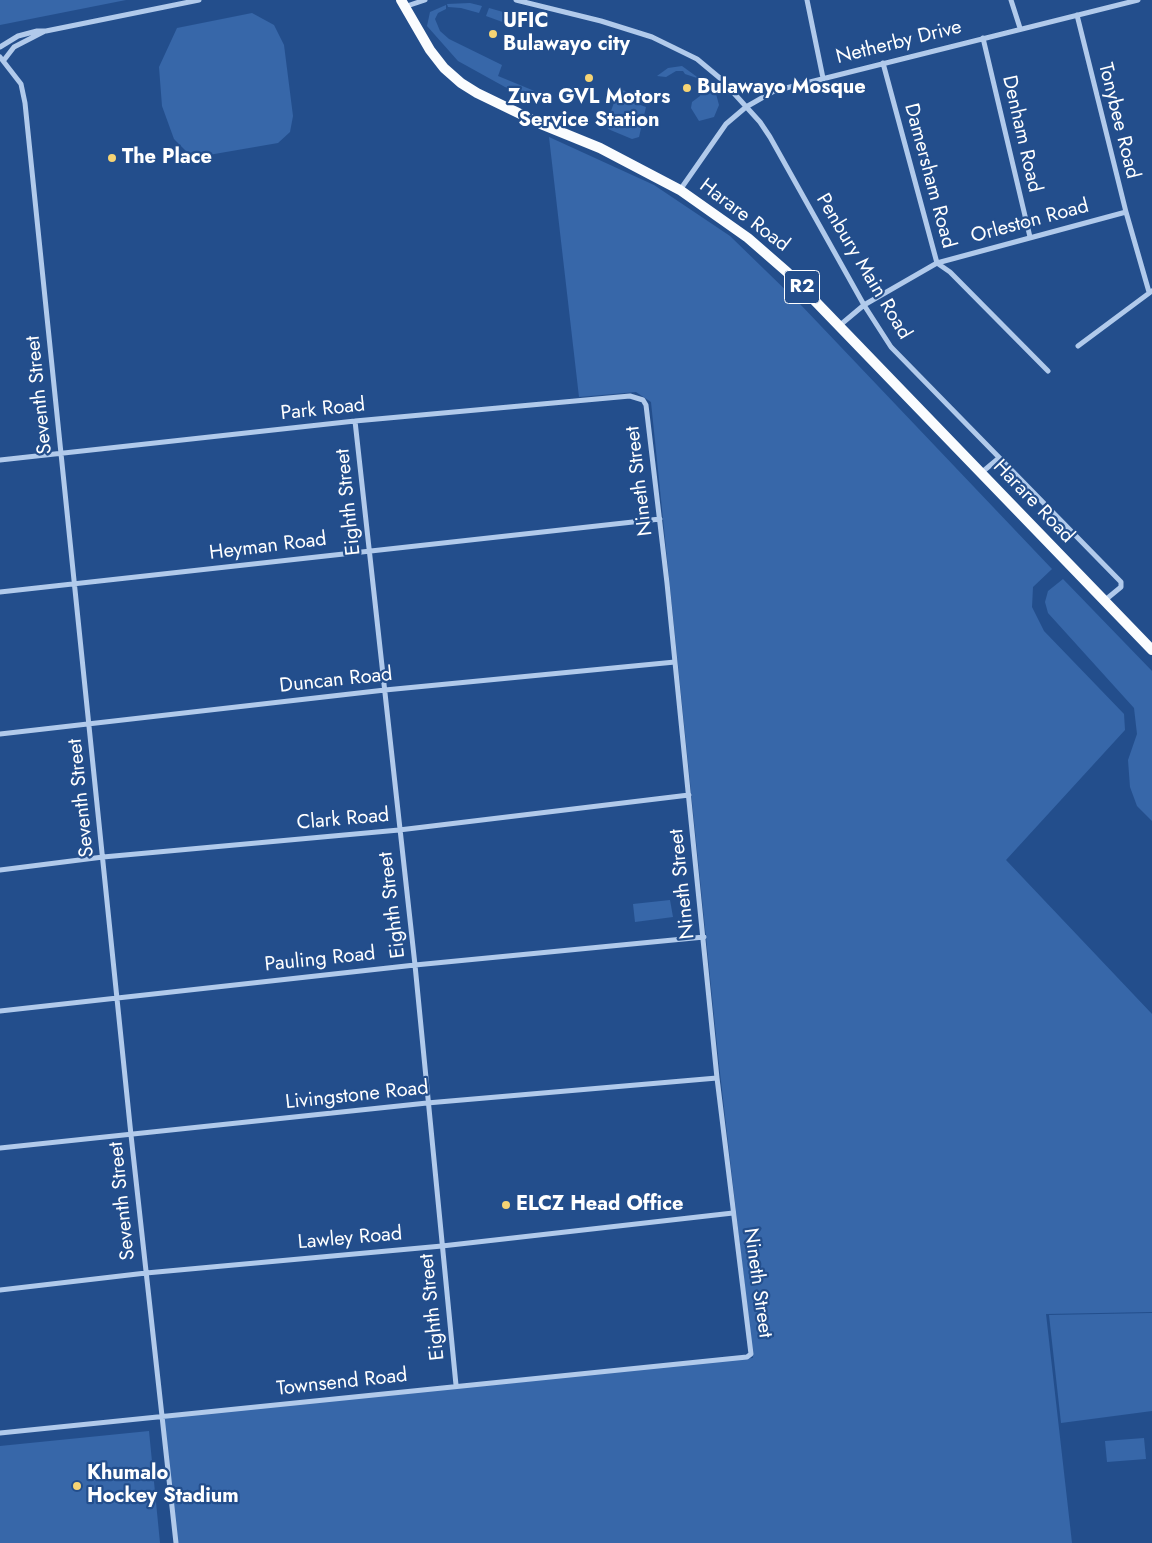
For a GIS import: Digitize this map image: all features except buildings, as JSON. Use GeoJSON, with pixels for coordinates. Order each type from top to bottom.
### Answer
{"type":"FeatureCollection","features":[{"type":"Feature","properties":{"kind":"highway","name":"Harare Road"},"geometry":{"type":"LineString","coordinates":[[403,4],[416,30],[444,68],[477,93],[541,124],[600,148],[680,190],[748,238],[787,272],[1152,650]]}},
{"type":"Feature","properties":{"kind":"street"},"geometry":{"type":"LineString","coordinates":[[0,47],[28,33],[199,0]]}},
{"type":"Feature","properties":{"kind":"street"},"geometry":{"type":"LineString","coordinates":[[403,4],[425,0]]}},
{"type":"Feature","properties":{"kind":"street","name":"Penbury Main Road"},"geometry":{"type":"LineString","coordinates":[[516,0],[601,20],[652,37],[707,66],[746,107],[770,137],[864,305],[890,347],[1121,582],[1120,587],[1104,601]]}},
{"type":"Feature","properties":{"kind":"street"},"geometry":{"type":"LineString","coordinates":[[807,0],[823,78]]}},
{"type":"Feature","properties":{"kind":"street"},"geometry":{"type":"LineString","coordinates":[[1011,0],[1020,28]]}},
{"type":"Feature","properties":{"kind":"street","name":"Netherby Drive"},"geometry":{"type":"LineString","coordinates":[[680,190],[718,133],[746,107],[774,91],[1121,2],[1138,0]]}},
{"type":"Feature","properties":{"kind":"street","name":"Tonybee Road"},"geometry":{"type":"LineString","coordinates":[[1076,14],[1126,212],[1151,291]]}},
{"type":"Feature","properties":{"kind":"street"},"geometry":{"type":"LineString","coordinates":[[2,58],[14,47],[46,31]]}},
{"type":"Feature","properties":{"kind":"street","name":"Denham Road"},"geometry":{"type":"LineString","coordinates":[[983,38],[1030,237]]}},
{"type":"Feature","properties":{"kind":"street","name":"Seventh Street"},"geometry":{"type":"LineString","coordinates":[[2,58],[20,84],[25,103],[131,1135],[176,1543]]}},
{"type":"Feature","properties":{"kind":"street","name":"Damersham Road"},"geometry":{"type":"LineString","coordinates":[[884,63],[937,263],[950,272],[1048,371]]}},
{"type":"Feature","properties":{"kind":"street","name":"Orleston Road"},"geometry":{"type":"LineString","coordinates":[[839,326],[864,305],[937,263],[1126,212]]}},
{"type":"Feature","properties":{"kind":"street"},"geometry":{"type":"LineString","coordinates":[[1078,346],[1151,291]]}},
{"type":"Feature","properties":{"kind":"street","name":"Park Road"},"geometry":{"type":"LineString","coordinates":[[0,460],[355,421],[630,396],[640,398],[646,405]]}},
{"type":"Feature","properties":{"kind":"street","name":"Nineth Street"},"geometry":{"type":"LineString","coordinates":[[646,405],[660,519],[717,1078],[751,1352],[750,1356],[747,1357]]}},
{"type":"Feature","properties":{"kind":"street","name":"Eighth Street"},"geometry":{"type":"LineString","coordinates":[[355,421],[415,965],[456,1385]]}},
{"type":"Feature","properties":{"kind":"street"},"geometry":{"type":"LineString","coordinates":[[981,474],[999,458]]}},
{"type":"Feature","properties":{"kind":"street","name":"Heyman Road"},"geometry":{"type":"LineString","coordinates":[[0,592],[660,519]]}},
{"type":"Feature","properties":{"kind":"street","name":"Duncan Road"},"geometry":{"type":"LineString","coordinates":[[0,734],[385,690],[675,662]]}},
{"type":"Feature","properties":{"kind":"street","name":"Clark Road"},"geometry":{"type":"LineString","coordinates":[[0,870],[103,857],[399,830],[689,795]]}},
{"type":"Feature","properties":{"kind":"street","name":"Pauling Road"},"geometry":{"type":"LineString","coordinates":[[0,1011],[415,965],[704,937]]}},
{"type":"Feature","properties":{"kind":"street","name":"Livingstone Road"},"geometry":{"type":"LineString","coordinates":[[0,1148],[427,1103],[717,1078]]}},
{"type":"Feature","properties":{"kind":"street","name":"Lawley Road"},"geometry":{"type":"LineString","coordinates":[[0,1290],[146,1273],[442,1246],[733,1213]]}},
{"type":"Feature","properties":{"kind":"street","name":"Townsend Road"},"geometry":{"type":"LineString","coordinates":[[0,1433],[456,1385],[747,1357]]}},
{"type":"Feature","properties":{"kind":"shaded area"},"geometry":{"type":"Polygon","coordinates":[[[0,0],[126,0],[0,25],[0,0]]]}},
{"type":"Feature","properties":{"kind":"shaded area"},"geometry":{"type":"Polygon","coordinates":[[[470,3],[482,6],[479,13],[448,7],[447,4],[470,3]]]}},
{"type":"Feature","properties":{"kind":"shaded area"},"geometry":{"type":"Polygon","coordinates":[[[446,5],[446,9],[438,13],[435,19],[440,31],[449,39],[502,65],[498,76],[549,97],[547,105],[505,87],[458,61],[427,26],[430,12],[446,5]]]}},
{"type":"Feature","properties":{"kind":"shaded area"},"geometry":{"type":"Polygon","coordinates":[[[489,8],[517,16],[515,20],[510,18],[508,24],[486,16],[489,8]]]}},
{"type":"Feature","properties":{"kind":"shaded area"},"geometry":{"type":"Polygon","coordinates":[[[252,13],[274,25],[284,45],[293,116],[290,132],[278,143],[197,157],[186,151],[174,139],[162,106],[159,67],[177,28],[252,13]]]}},
{"type":"Feature","properties":{"kind":"shaded area"},"geometry":{"type":"Polygon","coordinates":[[[682,66],[715,90],[719,105],[714,117],[699,121],[691,108],[692,102],[700,96],[697,78],[685,74],[683,71],[676,71],[666,77],[657,76],[668,68],[682,66]]]}},
{"type":"Feature","properties":{"kind":"shaded area"},"geometry":{"type":"Polygon","coordinates":[[[619,89],[635,94],[632,102],[646,107],[639,137],[632,139],[608,129],[607,122],[619,89]]]}},
{"type":"Feature","properties":{"kind":"shaded area"},"geometry":{"type":"Polygon","coordinates":[[[549,137],[654,185],[730,236],[800,304],[1052,569],[1033,587],[1032,607],[1044,631],[1124,714],[1125,730],[1006,860],[1152,1014],[1152,1312],[1046,1314],[1072,1543],[175,1543],[162,1417],[753,1358],[719,1064],[651,402],[636,392],[579,397],[549,137]]]}},
{"type":"Feature","properties":{"kind":"shaded area"},"geometry":{"type":"Polygon","coordinates":[[[1063,579],[1152,671],[1152,821],[1137,806],[1130,787],[1128,760],[1137,734],[1134,708],[1048,613],[1045,602],[1048,591],[1063,579]]]}},
{"type":"Feature","properties":{"kind":"shaded area"},"geometry":{"type":"Polygon","coordinates":[[[670,900],[673,917],[635,922],[633,904],[670,900]]]}},
{"type":"Feature","properties":{"kind":"shaded area"},"geometry":{"type":"Polygon","coordinates":[[[1152,1313],[1152,1411],[1061,1423],[1049,1315],[1152,1313]]]}},
{"type":"Feature","properties":{"kind":"shaded area","name":"Khumalo Hockey Stadium"},"geometry":{"type":"Polygon","coordinates":[[[149,1431],[160,1543],[0,1543],[0,1446],[149,1431]]]}},
{"type":"Feature","properties":{"kind":"shaded area"},"geometry":{"type":"Polygon","coordinates":[[[1144,1438],[1146,1459],[1107,1462],[1105,1441],[1144,1438]]]}},
{"type":"Feature","properties":{"kind":"place","name":"UFIC Bulawayo city"},"geometry":{"type":"Point","coordinates":[493,34]}},
{"type":"Feature","properties":{"kind":"place","name":"Zuva GVL Motors Service Station"},"geometry":{"type":"Point","coordinates":[589,78]}},
{"type":"Feature","properties":{"kind":"place","name":"Bulawayo Mosque"},"geometry":{"type":"Point","coordinates":[687,88]}},
{"type":"Feature","properties":{"kind":"place","name":"The Place"},"geometry":{"type":"Point","coordinates":[112,158]}},
{"type":"Feature","properties":{"kind":"place","name":"ELCZ Head Office"},"geometry":{"type":"Point","coordinates":[506,1205]}},
{"type":"Feature","properties":{"kind":"place","name":"Khumalo Hockey Stadium"},"geometry":{"type":"Point","coordinates":[77,1486]}}]}
